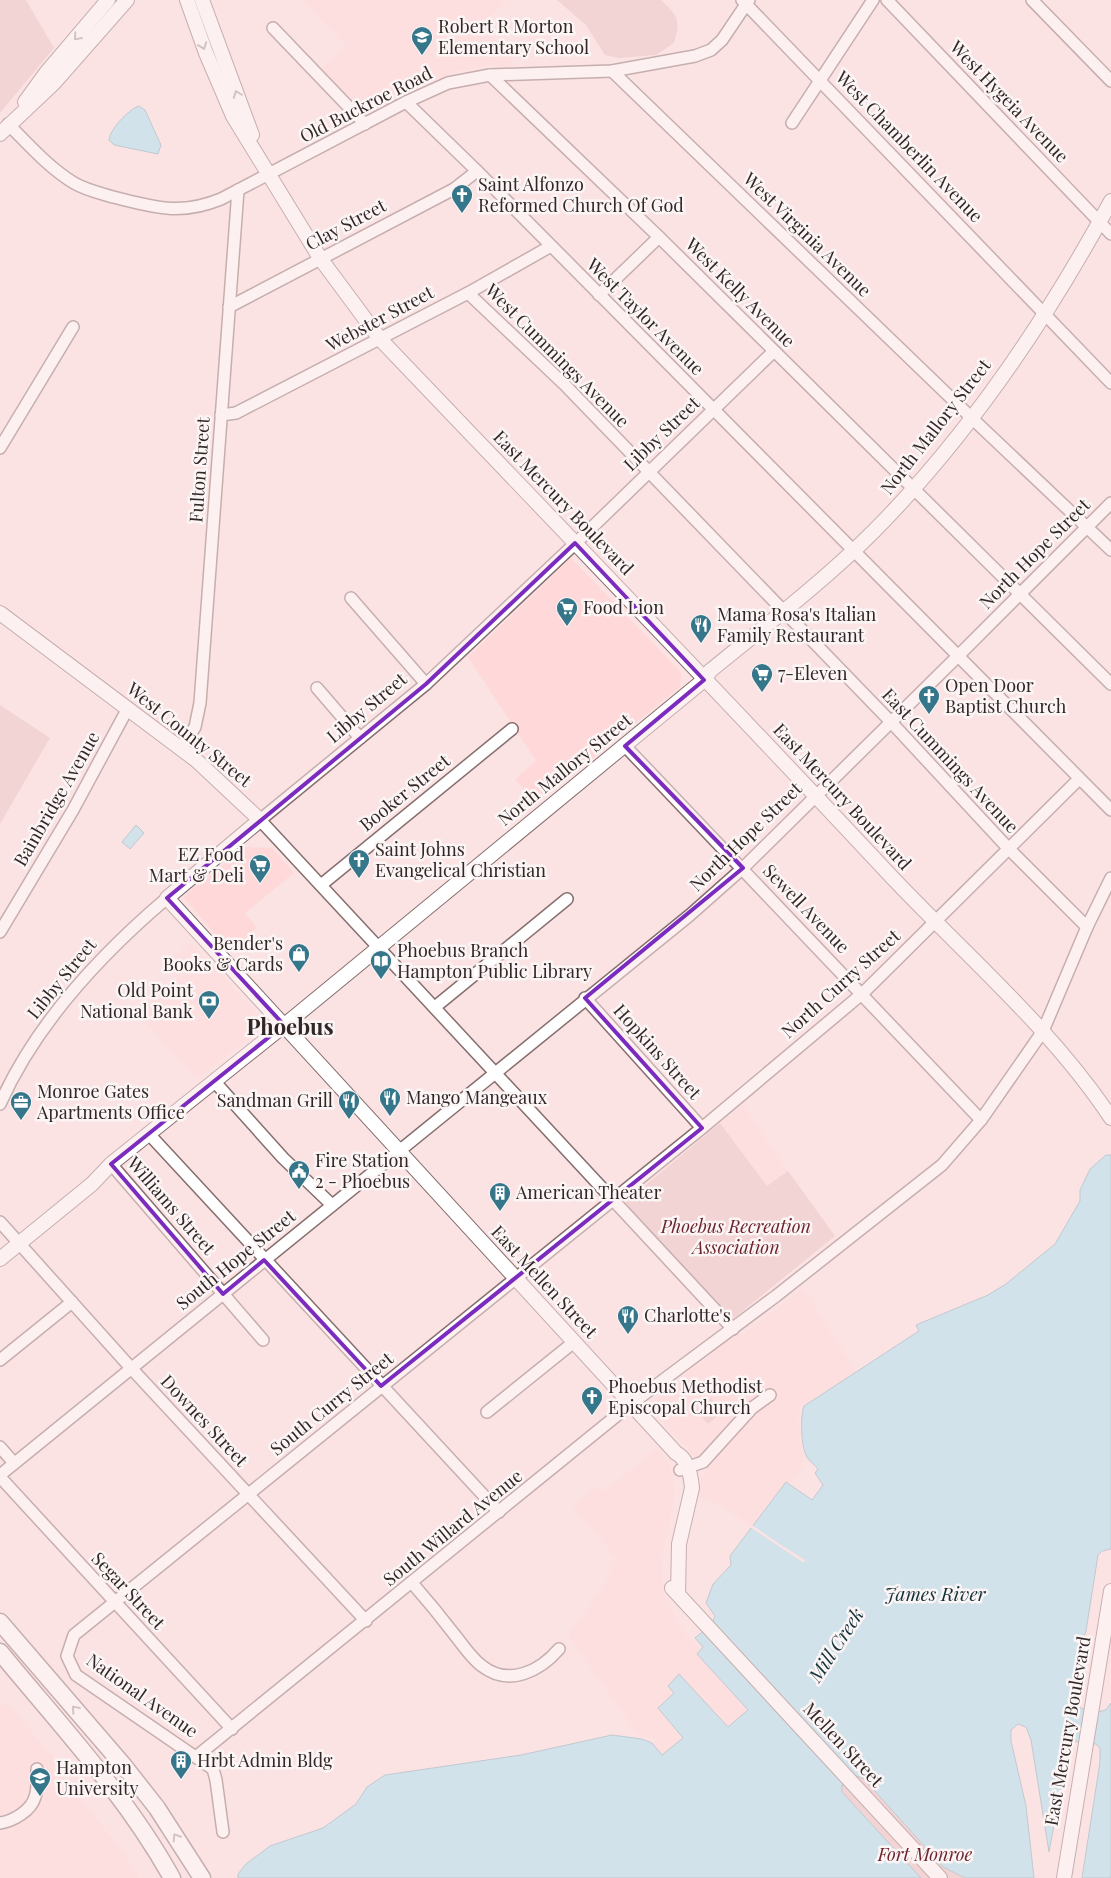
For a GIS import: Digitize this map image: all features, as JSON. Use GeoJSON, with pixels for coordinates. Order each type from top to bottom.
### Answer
{"type":"FeatureCollection","features":[{"type":"Feature","properties":{"kind":"highway"},"geometry":{"type":"LineString","coordinates":[[0,1622],[158,1808],[202,1878]]}},
{"type":"Feature","properties":{"kind":"highway"},"geometry":{"type":"LineString","coordinates":[[0,1652],[103,1777],[154,1848],[172,1878]]}},
{"type":"Feature","properties":{"kind":"highway"},"geometry":{"type":"LineString","coordinates":[[0,1658],[26,1684]]}},
{"type":"Feature","properties":{"kind":"highway"},"geometry":{"type":"LineString","coordinates":[[154,1848],[168,1878]]}},
{"type":"Feature","properties":{"kind":"main road"},"geometry":{"type":"LineString","coordinates":[[4,129],[46,73],[108,0]]}},
{"type":"Feature","properties":{"kind":"main road"},"geometry":{"type":"LineString","coordinates":[[4,129],[54,83],[127,0]]}},
{"type":"Feature","properties":{"kind":"main road","name":"East Mercury Boulevard"},"geometry":{"type":"LineString","coordinates":[[187,0],[233,116],[320,258],[380,339],[934,922],[1043,1031],[1089,1084],[1111,1118]]}},
{"type":"Feature","properties":{"kind":"main road","name":"East Mercury Boulevard"},"geometry":{"type":"LineString","coordinates":[[202,0],[259,157]]}},
{"type":"Feature","properties":{"kind":"main road","name":"North Mallory Street"},"geometry":{"type":"LineString","coordinates":[[15,1241],[92,1184],[107,1167],[148,1133],[284,1025],[704,680],[715,677],[856,553],[916,492],[974,421],[1107,226],[1111,201]]}},
{"type":"Feature","properties":{"kind":"main road","name":"West County Street"},"geometry":{"type":"LineString","coordinates":[[0,614],[181,748],[226,786],[260,820]]}},
{"type":"Feature","properties":{"kind":"main road","name":"Libby Street"},"geometry":{"type":"LineString","coordinates":[[167,898],[260,820]]}},
{"type":"Feature","properties":{"kind":"main road","name":"East Mellen Street"},"geometry":{"type":"LineString","coordinates":[[167,898],[676,1454],[681,1456],[684,1469]]}},
{"type":"Feature","properties":{"kind":"main road"},"geometry":{"type":"LineString","coordinates":[[0,1248],[15,1241]]}},
{"type":"Feature","properties":{"kind":"main road"},"geometry":{"type":"LineString","coordinates":[[0,1259],[15,1241]]}},
{"type":"Feature","properties":{"kind":"main road","name":"Mellen Street"},"geometry":{"type":"LineString","coordinates":[[684,1469],[682,1493],[672,1532],[668,1560],[668,1579],[704,1625],[850,1779],[940,1878]]}},
{"type":"Feature","properties":{"kind":"main road","name":"East Mercury Boulevard"},"geometry":{"type":"LineString","coordinates":[[1064,1878],[1082,1757],[1111,1591]]}},
{"type":"Feature","properties":{"kind":"street"},"geometry":{"type":"LineString","coordinates":[[792,123],[873,0]]}},
{"type":"Feature","properties":{"kind":"street","name":"West Hygeia Avenue"},"geometry":{"type":"LineString","coordinates":[[887,0],[1107,226]]}},
{"type":"Feature","properties":{"kind":"street"},"geometry":{"type":"LineString","coordinates":[[1032,0],[1111,81]]}},
{"type":"Feature","properties":{"kind":"street","name":"Old Buckroe Road"},"geometry":{"type":"LineString","coordinates":[[4,129],[74,183],[93,191],[173,210],[203,206],[238,190],[406,102],[448,83],[490,75],[612,71],[682,60],[704,53],[722,40],[745,2]]}},
{"type":"Feature","properties":{"kind":"street","name":"West Chamberlin Avenue"},"geometry":{"type":"LineString","coordinates":[[745,2],[1111,384]]}},
{"type":"Feature","properties":{"kind":"street"},"geometry":{"type":"LineString","coordinates":[[273,28],[365,124]]}},
{"type":"Feature","properties":{"kind":"street","name":"West Virginia Avenue"},"geometry":{"type":"LineString","coordinates":[[612,71],[974,421],[1111,550]]}},
{"type":"Feature","properties":{"kind":"street","name":"West Kelly Avenue"},"geometry":{"type":"LineString","coordinates":[[490,75],[660,237],[773,352],[1111,684]]}},
{"type":"Feature","properties":{"kind":"street","name":"West Taylor Avenue"},"geometry":{"type":"LineString","coordinates":[[406,102],[477,170],[1111,810]]}},
{"type":"Feature","properties":{"kind":"street","name":"Clay Street"},"geometry":{"type":"LineString","coordinates":[[229,307],[454,189],[477,170]]}},
{"type":"Feature","properties":{"kind":"street","name":"Fulton Street"},"geometry":{"type":"LineString","coordinates":[[181,748],[195,727],[199,711],[238,190]]}},
{"type":"Feature","properties":{"kind":"street"},"geometry":{"type":"LineString","coordinates":[[599,295],[660,237]]}},
{"type":"Feature","properties":{"kind":"street","name":"Webster Street"},"geometry":{"type":"LineString","coordinates":[[221,415],[236,413],[468,293],[551,246]]}},
{"type":"Feature","properties":{"kind":"street","name":"West Cummings Avenue"},"geometry":{"type":"LineString","coordinates":[[468,293],[545,366],[786,615]]}},
{"type":"Feature","properties":{"kind":"street"},"geometry":{"type":"LineString","coordinates":[[0,448],[73,327]]}},
{"type":"Feature","properties":{"kind":"street","name":"Libby Street"},"geometry":{"type":"LineString","coordinates":[[260,820],[426,684],[649,473],[773,352]]}},
{"type":"Feature","properties":{"kind":"street","name":"North Hope Street"},"geometry":{"type":"LineString","coordinates":[[495,1073],[585,998],[690,915],[743,868],[1111,503]]}},
{"type":"Feature","properties":{"kind":"street"},"geometry":{"type":"LineString","coordinates":[[351,598],[426,684]]}},
{"type":"Feature","properties":{"kind":"street","name":"East Cummings Avenue"},"geometry":{"type":"LineString","coordinates":[[786,615],[891,722],[1008,848],[1088,927]]}},
{"type":"Feature","properties":{"kind":"street"},"geometry":{"type":"LineString","coordinates":[[317,688],[360,738]]}},
{"type":"Feature","properties":{"kind":"street","name":"Bainbridge Avenue"},"geometry":{"type":"LineString","coordinates":[[0,932],[73,810],[128,708]]}},
{"type":"Feature","properties":{"kind":"street","name":"Booker Street"},"geometry":{"type":"LineString","coordinates":[[321,885],[512,729]]}},
{"type":"Feature","properties":{"kind":"street","name":"Sewell Avenue"},"geometry":{"type":"LineString","coordinates":[[625,746],[981,1120]]}},
{"type":"Feature","properties":{"kind":"street","name":"North Curry Street"},"geometry":{"type":"LineString","coordinates":[[612,1200],[702,1128],[862,993],[1079,779]]}},
{"type":"Feature","properties":{"kind":"street","name":"West County Street"},"geometry":{"type":"LineString","coordinates":[[260,820],[733,1329]]}},
{"type":"Feature","properties":{"kind":"street","name":"South Willard Avenue"},"geometry":{"type":"LineString","coordinates":[[197,1756],[413,1584],[631,1404],[733,1329],[942,1165],[981,1120],[1043,1031],[1111,878]]}},
{"type":"Feature","properties":{"kind":"street","name":"Libby Street"},"geometry":{"type":"LineString","coordinates":[[1,1098],[28,1054],[86,975],[123,936],[167,898]]}},
{"type":"Feature","properties":{"kind":"street"},"geometry":{"type":"LineString","coordinates":[[435,1008],[567,899]]}},
{"type":"Feature","properties":{"kind":"street","name":"Hopkins Street"},"geometry":{"type":"LineString","coordinates":[[585,998],[702,1128]]}},
{"type":"Feature","properties":{"kind":"street","name":"South Hope Street"},"geometry":{"type":"LineString","coordinates":[[0,1476],[495,1073]]}},
{"type":"Feature","properties":{"kind":"street"},"geometry":{"type":"LineString","coordinates":[[214,1081],[284,1158],[332,1205]]}},
{"type":"Feature","properties":{"kind":"street"},"geometry":{"type":"LineString","coordinates":[[148,1133],[499,1512]]}},
{"type":"Feature","properties":{"kind":"street","name":"Williams Street"},"geometry":{"type":"LineString","coordinates":[[107,1167],[263,1340]]}},
{"type":"Feature","properties":{"kind":"street","name":"South Curry Street"},"geometry":{"type":"LineString","coordinates":[[74,1635],[612,1200]]}},
{"type":"Feature","properties":{"kind":"street"},"geometry":{"type":"LineString","coordinates":[[0,1222],[15,1241]]}},
{"type":"Feature","properties":{"kind":"street","name":"Downes Street"},"geometry":{"type":"LineString","coordinates":[[15,1241],[366,1621]]}},
{"type":"Feature","properties":{"kind":"street"},"geometry":{"type":"LineString","coordinates":[[0,1360],[72,1302]]}},
{"type":"Feature","properties":{"kind":"street"},"geometry":{"type":"LineString","coordinates":[[487,1412],[574,1342]]}},
{"type":"Feature","properties":{"kind":"street"},"geometry":{"type":"LineString","coordinates":[[684,1469],[707,1458],[752,1408],[770,1395]]}},
{"type":"Feature","properties":{"kind":"street"},"geometry":{"type":"LineString","coordinates":[[0,1447],[14,1463]]}},
{"type":"Feature","properties":{"kind":"street","name":"Segar Street"},"geometry":{"type":"LineString","coordinates":[[0,1476],[232,1729]]}},
{"type":"Feature","properties":{"kind":"street"},"geometry":{"type":"LineString","coordinates":[[413,1584],[472,1656],[489,1671],[506,1676],[524,1674],[541,1667],[559,1649]]}},
{"type":"Feature","properties":{"kind":"street","name":"National Avenue"},"geometry":{"type":"LineString","coordinates":[[74,1635],[69,1644],[67,1656],[76,1675],[197,1756],[213,1769],[223,1832]]}},
{"type":"Feature","properties":{"kind":"street"},"geometry":{"type":"LineString","coordinates":[[0,1823],[7,1822],[23,1813],[30,1806],[36,1797],[37,1769]]}},
{"type":"Feature","properties":{"kind":"highlighted area"},"geometry":{"type":"Polygon","coordinates":[[[575,543],[704,680],[625,746],[743,868],[585,998],[702,1128],[381,1386],[264,1260],[223,1294],[111,1164],[284,1025],[167,898],[426,684],[575,543]]]}},
{"type":"Feature","properties":{"kind":"shaded area","name":"Robert R Morton Elementary School"},"geometry":{"type":"Polygon","coordinates":[[[302,0],[508,0],[481,25],[517,66],[483,66],[458,71],[426,82],[362,114],[321,70],[346,46],[302,0]]]}},
{"type":"Feature","properties":{"kind":"shaded area"},"geometry":{"type":"Polygon","coordinates":[[[571,558],[681,672],[680,687],[536,804],[515,779],[536,761],[468,657],[571,558]]]}},
{"type":"Feature","properties":{"kind":"shaded area"},"geometry":{"type":"Polygon","coordinates":[[[245,847],[272,848],[294,873],[245,913],[257,928],[230,951],[183,897],[245,847]]]}},
{"type":"Feature","properties":{"kind":"shaded area"},"geometry":{"type":"Polygon","coordinates":[[[191,942],[265,1022],[265,1025],[197,1080],[137,1013],[178,978],[166,963],[191,942]]]}},
{"type":"Feature","properties":{"kind":"shaded area"},"geometry":{"type":"Polygon","coordinates":[[[743,1104],[788,1171],[767,1186],[720,1123],[743,1104]]]}},
{"type":"Feature","properties":{"kind":"shaded area"},"geometry":{"type":"Polygon","coordinates":[[[803,1288],[856,1372],[800,1407],[799,1421],[804,1457],[803,1467],[781,1495],[765,1508],[753,1526],[693,1494],[706,1469],[647,1406],[730,1338],[745,1333],[803,1288]]]}},
{"type":"Feature","properties":{"kind":"shaded area"},"geometry":{"type":"Polygon","coordinates":[[[657,1448],[670,1465],[675,1493],[662,1562],[663,1587],[666,1599],[685,1633],[732,1682],[727,1688],[747,1711],[727,1728],[678,1675],[668,1685],[674,1693],[658,1708],[682,1740],[663,1757],[652,1744],[658,1739],[640,1737],[568,1635],[602,1588],[616,1558],[573,1506],[598,1485],[604,1492],[657,1448]]]}},
{"type":"Feature","properties":{"kind":"shaded area","name":"Hampton University"},"geometry":{"type":"Polygon","coordinates":[[[0,1701],[13,1710],[54,1758],[70,1786],[121,1849],[139,1878],[0,1878],[0,1701]]]}},
{"type":"Feature","properties":{"kind":"green space"},"geometry":{"type":"Polygon","coordinates":[[[0,0],[26,0],[54,48],[0,113],[0,0]]]}},
{"type":"Feature","properties":{"kind":"green space"},"geometry":{"type":"Polygon","coordinates":[[[557,0],[661,0],[671,10],[676,19],[677,29],[674,43],[656,55],[619,58],[605,55],[586,25],[557,0]]]}},
{"type":"Feature","properties":{"kind":"green space"},"geometry":{"type":"Polygon","coordinates":[[[0,705],[50,738],[0,824],[0,705]]]}},
{"type":"Feature","properties":{"kind":"green space","name":"Phoebus Recreation Association"},"geometry":{"type":"Polygon","coordinates":[[[720,1123],[767,1186],[788,1171],[835,1236],[734,1318],[732,1315],[730,1317],[624,1203],[720,1123]]]}},
{"type":"Feature","properties":{"kind":"green space"},"geometry":{"type":"Polygon","coordinates":[[[711,1398],[723,1411],[708,1424],[696,1410],[711,1398]]]}},
{"type":"Feature","properties":{"kind":"green space","name":"Fort Monroe"},"geometry":{"type":"Polygon","coordinates":[[[853,1763],[999,1878],[906,1878],[834,1787],[853,1763]]]}},
{"type":"Feature","properties":{"kind":"water"},"geometry":{"type":"Polygon","coordinates":[[[139,106],[145,110],[161,145],[158,154],[114,145],[109,140],[113,130],[121,120],[130,111],[139,106]]]}},
{"type":"Feature","properties":{"kind":"water"},"geometry":{"type":"Polygon","coordinates":[[[136,825],[144,833],[130,849],[122,842],[136,825]]]}},
{"type":"Feature","properties":{"kind":"water","name":"James River"},"geometry":{"type":"Polygon","coordinates":[[[1106,1155],[1111,1155],[1111,1549],[1102,1551],[1098,1555],[1075,1696],[1076,1706],[1093,1713],[1106,1710],[1111,1703],[1111,1878],[1082,1878],[1100,1762],[1100,1748],[1096,1744],[1070,1741],[1067,1746],[1049,1852],[1031,1740],[1026,1727],[1018,1724],[1011,1730],[1011,1741],[1026,1806],[1034,1878],[965,1878],[943,1867],[863,1778],[856,1776],[842,1785],[842,1792],[921,1878],[238,1878],[238,1874],[246,1864],[270,1846],[323,1828],[356,1804],[367,1787],[385,1775],[521,1755],[612,1735],[642,1739],[652,1743],[662,1755],[683,1738],[658,1708],[674,1693],[668,1686],[679,1674],[728,1727],[748,1710],[697,1654],[703,1647],[695,1638],[712,1624],[715,1616],[706,1603],[713,1584],[731,1565],[730,1556],[786,1482],[812,1500],[823,1485],[815,1473],[818,1469],[807,1457],[803,1447],[802,1424],[804,1406],[919,1331],[916,1325],[988,1295],[1006,1284],[1055,1244],[1080,1201],[1080,1190],[1090,1169],[1106,1155]]]}},
{"type":"Feature","properties":{"kind":"pier"},"geometry":{"type":"Polygon","coordinates":[[[752,1525],[805,1560],[804,1563],[750,1527],[752,1525]]]}},
{"type":"Feature","properties":{"kind":"place","name":"Robert R Morton Elementary School"},"geometry":{"type":"Point","coordinates":[422,56]}},
{"type":"Feature","properties":{"kind":"place","name":"Saint Alfonzo Reformed Church Of God"},"geometry":{"type":"Point","coordinates":[462,214]}},
{"type":"Feature","properties":{"kind":"place","name":"Food Lion"},"geometry":{"type":"Point","coordinates":[567,627]}},
{"type":"Feature","properties":{"kind":"place","name":"Mama Rosa's Italian Family Restaurant"},"geometry":{"type":"Point","coordinates":[701,644]}},
{"type":"Feature","properties":{"kind":"place","name":"7-Eleven"},"geometry":{"type":"Point","coordinates":[762,693]}},
{"type":"Feature","properties":{"kind":"place","name":"Open Door Baptist Church"},"geometry":{"type":"Point","coordinates":[929,715]}},
{"type":"Feature","properties":{"kind":"place","name":"Saint Johns Evangelical Christian"},"geometry":{"type":"Point","coordinates":[359,879]}},
{"type":"Feature","properties":{"kind":"place","name":"EZ Food Mart & Deli"},"geometry":{"type":"Point","coordinates":[260,884]}},
{"type":"Feature","properties":{"kind":"place","name":"Bender's Books & Cards"},"geometry":{"type":"Point","coordinates":[299,973]}},
{"type":"Feature","properties":{"kind":"place","name":"Phoebus Branch Hampton Public Library"},"geometry":{"type":"Point","coordinates":[381,980]}},
{"type":"Feature","properties":{"kind":"place","name":"Old Point National Bank"},"geometry":{"type":"Point","coordinates":[209,1020]}},
{"type":"Feature","properties":{"kind":"place","name":"Mango Mangeaux"},"geometry":{"type":"Point","coordinates":[390,1117]}},
{"type":"Feature","properties":{"kind":"place","name":"Sandman Grill"},"geometry":{"type":"Point","coordinates":[349,1120]}},
{"type":"Feature","properties":{"kind":"place","name":"Monroe Gates Apartments Office"},"geometry":{"type":"Point","coordinates":[21,1121]}},
{"type":"Feature","properties":{"kind":"place","name":"Fire Station 2 - Phoebus"},"geometry":{"type":"Point","coordinates":[299,1190]}},
{"type":"Feature","properties":{"kind":"place","name":"American Theater"},"geometry":{"type":"Point","coordinates":[500,1212]}},
{"type":"Feature","properties":{"kind":"place","name":"Charlotte's"},"geometry":{"type":"Point","coordinates":[628,1335]}},
{"type":"Feature","properties":{"kind":"place","name":"Phoebus Methodist Episcopal Church"},"geometry":{"type":"Point","coordinates":[592,1416]}},
{"type":"Feature","properties":{"kind":"place","name":"Hrbt Admin Bldg"},"geometry":{"type":"Point","coordinates":[181,1780]}},
{"type":"Feature","properties":{"kind":"place","name":"Hampton University"},"geometry":{"type":"Point","coordinates":[40,1797]}},
{"type":"Feature","properties":{"kind":"district","name":"Phoebus"},"geometry":{"type":"Point","coordinates":[290,1027]}},
{"type":"Feature","properties":{"kind":"water label","name":"Mill Creek"},"geometry":{"type":"Point","coordinates":[836,1645]}}]}
